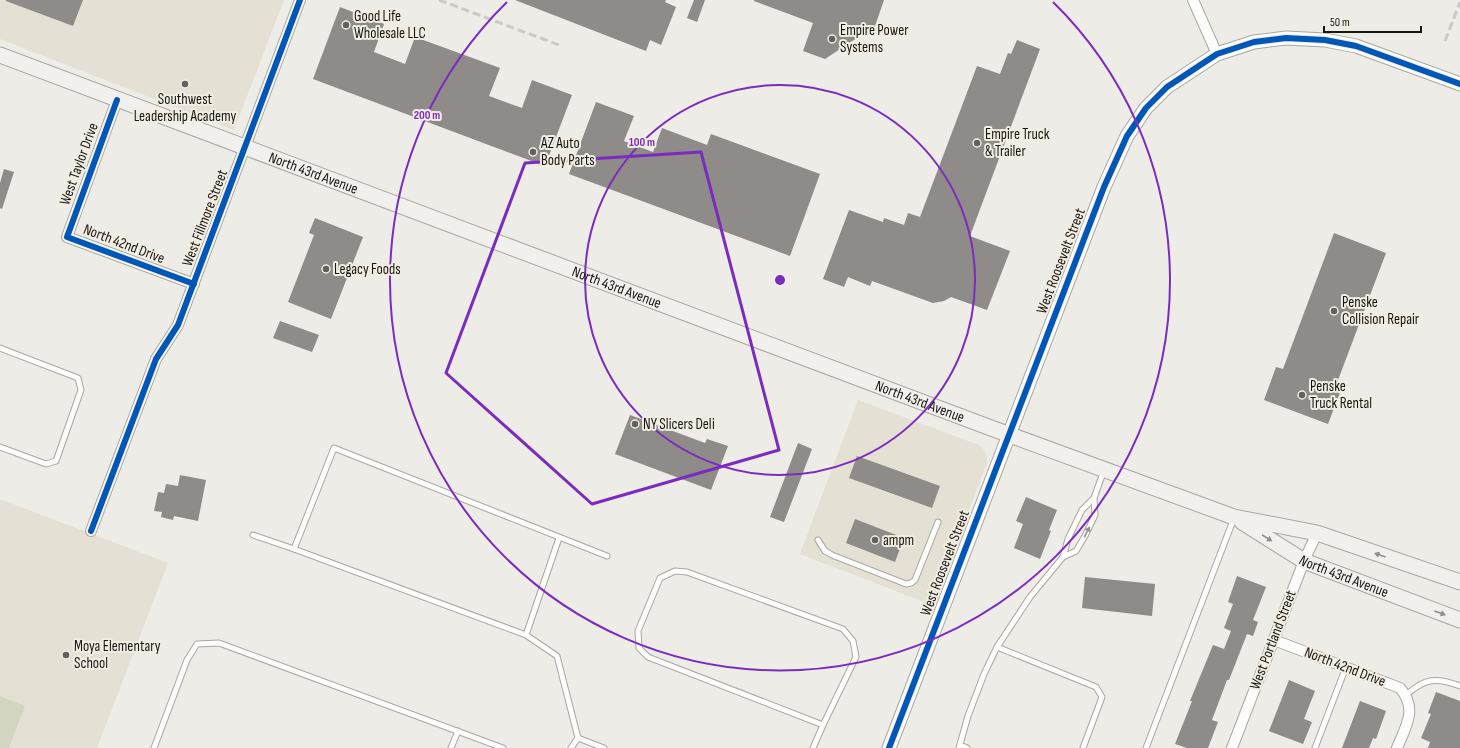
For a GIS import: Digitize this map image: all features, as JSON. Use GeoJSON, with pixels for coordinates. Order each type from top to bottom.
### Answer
{"type":"FeatureCollection","features":[{"type":"Feature","properties":{"kind":"main road","name":"North 43rd Avenue"},"geometry":{"type":"LineString","coordinates":[[0,55],[1104,470],[1234,517],[1317,533],[1460,582]]}},
{"type":"Feature","properties":{"kind":"main road","name":"North 43rd Avenue"},"geometry":{"type":"LineString","coordinates":[[1234,517],[1304,561],[1460,620]]}},
{"type":"Feature","properties":{"kind":"street","name":"West Fillmore Street"},"geometry":{"type":"LineString","coordinates":[[91,531],[156,359],[178,325],[300,0]]}},
{"type":"Feature","properties":{"kind":"street"},"geometry":{"type":"LineString","coordinates":[[1193,0],[1217,54]]}},
{"type":"Feature","properties":{"kind":"street","name":"West Roosevelt Street"},"geometry":{"type":"LineString","coordinates":[[889,748],[1101,193],[1127,136],[1146,108],[1167,87],[1217,54],[1254,42],[1279,39],[1325,40],[1356,46],[1460,84]]}},
{"type":"Feature","properties":{"kind":"street","name":"West Taylor Drive"},"geometry":{"type":"LineString","coordinates":[[67,237],[117,100]]}},
{"type":"Feature","properties":{"kind":"street","name":"North 42nd Drive"},"geometry":{"type":"LineString","coordinates":[[67,237],[194,284]]}},
{"type":"Feature","properties":{"kind":"street","name":"West Portland Street"},"geometry":{"type":"LineString","coordinates":[[1232,748],[1304,561],[1317,533]]}},
{"type":"Feature","properties":{"kind":"street","name":"North 42nd Drive"},"geometry":{"type":"LineString","coordinates":[[1274,640],[1400,688],[1407,699]]}},
{"type":"Feature","properties":{"kind":"street"},"geometry":{"type":"LineString","coordinates":[[1397,748],[1409,717],[1410,711],[1407,699]]}},
{"type":"Feature","properties":{"kind":"lane"},"geometry":{"type":"LineString","coordinates":[[0,348],[78,378],[81,390],[56,461],[46,464],[0,447]]}},
{"type":"Feature","properties":{"kind":"lane"},"geometry":{"type":"LineString","coordinates":[[294,549],[334,448],[608,556]]}},
{"type":"Feature","properties":{"kind":"lane"},"geometry":{"type":"LineString","coordinates":[[1063,557],[1076,551],[1095,515],[1094,498],[1104,470]]}},
{"type":"Feature","properties":{"kind":"lane"},"geometry":{"type":"LineString","coordinates":[[967,748],[960,747],[968,716],[984,674],[997,647],[1030,597],[1063,557],[1068,540],[1082,510],[1094,498]]}},
{"type":"Feature","properties":{"kind":"lane"},"geometry":{"type":"LineString","coordinates":[[1146,748],[1234,517]]}},
{"type":"Feature","properties":{"kind":"lane"},"geometry":{"type":"LineString","coordinates":[[818,540],[825,551],[832,555],[906,584],[915,580],[938,522]]}},
{"type":"Feature","properties":{"kind":"lane"},"geometry":{"type":"LineString","coordinates":[[253,536],[294,549],[526,635],[556,656],[578,738]]}},
{"type":"Feature","properties":{"kind":"lane"},"geometry":{"type":"LineString","coordinates":[[526,635],[560,538]]}},
{"type":"Feature","properties":{"kind":"lane"},"geometry":{"type":"LineString","coordinates":[[813,748],[856,656],[853,641],[842,629],[687,572],[675,571],[660,578],[638,631],[639,648],[648,657],[823,725]]}},
{"type":"Feature","properties":{"kind":"lane"},"geometry":{"type":"LineString","coordinates":[[154,748],[187,660],[196,644],[219,643],[503,748]]}},
{"type":"Feature","properties":{"kind":"lane"},"geometry":{"type":"LineString","coordinates":[[997,647],[1096,687],[1102,697],[1083,748]]}},
{"type":"Feature","properties":{"kind":"lane"},"geometry":{"type":"LineString","coordinates":[[1315,748],[1346,667]]}},
{"type":"Feature","properties":{"kind":"lane"},"geometry":{"type":"LineString","coordinates":[[1407,699],[1416,686],[1427,681],[1439,679],[1460,686]]}},
{"type":"Feature","properties":{"kind":"lane"},"geometry":{"type":"LineString","coordinates":[[451,748],[458,731]]}},
{"type":"Feature","properties":{"kind":"lane"},"geometry":{"type":"LineString","coordinates":[[571,748],[578,738]]}},
{"type":"Feature","properties":{"kind":"lane"},"geometry":{"type":"LineString","coordinates":[[578,738],[604,748]]}},
{"type":"Feature","properties":{"kind":"highlighted area"},"geometry":{"type":"Polygon","coordinates":[[[701,152],[779,450],[592,504],[446,373],[525,163],[701,152]]]}},
{"type":"Feature","properties":{"kind":"shaded area","name":"Southwest Leadership Academy"},"geometry":{"type":"Polygon","coordinates":[[[0,0],[284,0],[234,130],[0,39],[0,0]]]}},
{"type":"Feature","properties":{"kind":"shaded area"},"geometry":{"type":"Polygon","coordinates":[[[858,400],[979,445],[987,456],[987,463],[932,605],[800,554],[858,400]]]}},
{"type":"Feature","properties":{"kind":"shaded area","name":"Moya Elementary School"},"geometry":{"type":"Polygon","coordinates":[[[0,499],[168,563],[97,748],[0,748],[0,499]]]}},
{"type":"Feature","properties":{"kind":"green space"},"geometry":{"type":"Polygon","coordinates":[[[0,696],[25,706],[9,748],[0,748],[0,696]]]}},
{"type":"Feature","properties":{"kind":"building"},"geometry":{"type":"Polygon","coordinates":[[[6,0],[83,0],[73,26],[6,0]]]}},
{"type":"Feature","properties":{"kind":"building"},"geometry":{"type":"Polygon","coordinates":[[[515,0],[666,0],[665,2],[676,7],[661,45],[650,40],[646,51],[515,0]]]}},
{"type":"Feature","properties":{"kind":"building"},"geometry":{"type":"Polygon","coordinates":[[[694,0],[705,0],[697,22],[687,18],[694,0]]]}},
{"type":"Feature","properties":{"kind":"building","name":"Empire Power Systems"},"geometry":{"type":"Polygon","coordinates":[[[754,0],[884,0],[875,26],[825,59],[803,51],[813,23],[754,0]]]}},
{"type":"Feature","properties":{"kind":"building"},"geometry":{"type":"Polygon","coordinates":[[[340,7],[384,24],[374,52],[405,64],[415,37],[500,68],[489,96],[522,108],[532,80],[572,95],[545,166],[313,79],[340,7]]]}},
{"type":"Feature","properties":{"kind":"building","name":"Empire Truck & Trailer"},"geometry":{"type":"Polygon","coordinates":[[[1017,40],[1040,49],[970,236],[1010,251],[987,310],[951,297],[944,301],[933,303],[872,281],[870,286],[848,277],[844,287],[823,279],[849,210],[883,222],[884,218],[904,225],[908,213],[920,217],[977,66],[1000,74],[1008,53],[1011,54],[1017,40]]]}},
{"type":"Feature","properties":{"kind":"building"},"geometry":{"type":"Polygon","coordinates":[[[596,102],[634,116],[624,141],[653,152],[662,128],[707,145],[711,134],[820,174],[790,256],[569,174],[596,102]]]}},
{"type":"Feature","properties":{"kind":"building"},"geometry":{"type":"Polygon","coordinates":[[[4,169],[14,172],[2,209],[0,208],[0,183],[4,169]]]}},
{"type":"Feature","properties":{"kind":"building","name":"Legacy Foods"},"geometry":{"type":"Polygon","coordinates":[[[315,218],[363,237],[331,319],[288,302],[314,235],[309,233],[315,218]]]}},
{"type":"Feature","properties":{"kind":"building","name":"Penske Collision Repair"},"geometry":{"type":"Polygon","coordinates":[[[1334,233],[1386,253],[1335,388],[1341,390],[1328,424],[1264,400],[1276,367],[1283,369],[1334,233]]]}},
{"type":"Feature","properties":{"kind":"building"},"geometry":{"type":"Polygon","coordinates":[[[280,321],[319,335],[312,352],[273,338],[280,321]]]}},
{"type":"Feature","properties":{"kind":"building"},"geometry":{"type":"Polygon","coordinates":[[[630,415],[705,443],[707,439],[728,446],[711,490],[615,454],[630,415]]]}},
{"type":"Feature","properties":{"kind":"building"},"geometry":{"type":"Polygon","coordinates":[[[798,443],[812,449],[784,522],[770,517],[798,443]]]}},
{"type":"Feature","properties":{"kind":"building"},"geometry":{"type":"Polygon","coordinates":[[[857,456],[940,486],[932,508],[849,478],[857,456]]]}},
{"type":"Feature","properties":{"kind":"building"},"geometry":{"type":"Polygon","coordinates":[[[180,475],[206,480],[198,521],[174,516],[173,520],[161,517],[162,512],[154,511],[158,492],[164,493],[166,484],[178,486],[180,475]]]}},
{"type":"Feature","properties":{"kind":"building"},"geometry":{"type":"Polygon","coordinates":[[[1026,497],[1057,510],[1049,530],[1051,531],[1040,559],[1014,548],[1023,524],[1016,521],[1026,497]]]}},
{"type":"Feature","properties":{"kind":"building","name":"ampm"},"geometry":{"type":"Polygon","coordinates":[[[855,519],[904,538],[895,562],[846,543],[855,519]]]}},
{"type":"Feature","properties":{"kind":"building"},"geometry":{"type":"Polygon","coordinates":[[[1237,576],[1266,587],[1253,620],[1258,622],[1253,636],[1247,634],[1229,680],[1227,680],[1212,720],[1218,722],[1208,748],[1187,748],[1175,744],[1192,701],[1190,701],[1213,645],[1224,649],[1231,631],[1224,628],[1233,604],[1228,602],[1237,576]]]}},
{"type":"Feature","properties":{"kind":"building"},"geometry":{"type":"Polygon","coordinates":[[[1085,577],[1155,584],[1152,616],[1082,608],[1085,577]]]}},
{"type":"Feature","properties":{"kind":"building"},"geometry":{"type":"Polygon","coordinates":[[[1289,680],[1315,691],[1304,719],[1312,722],[1303,744],[1269,731],[1289,680]]]}},
{"type":"Feature","properties":{"kind":"building"},"geometry":{"type":"Polygon","coordinates":[[[1436,692],[1460,701],[1460,748],[1428,748],[1430,742],[1421,738],[1431,714],[1428,713],[1436,692]]]}},
{"type":"Feature","properties":{"kind":"building"},"geometry":{"type":"Polygon","coordinates":[[[1360,701],[1386,711],[1376,739],[1373,738],[1369,748],[1342,748],[1360,701]]]}},
{"type":"Feature","properties":{"kind":"railway"},"geometry":{"type":"LineString","coordinates":[[439,0],[559,45]]}},
{"type":"Feature","properties":{"kind":"railway"},"geometry":{"type":"LineString","coordinates":[[1445,41],[1460,2]]}},
{"type":"Feature","properties":{"kind":"cycle path"},"geometry":{"type":"LineString","coordinates":[[91,531],[156,359],[178,325],[300,0]]}},
{"type":"Feature","properties":{"kind":"cycle path"},"geometry":{"type":"LineString","coordinates":[[889,748],[1104,187],[1127,136],[1146,108],[1167,87],[1217,54],[1254,42],[1286,38],[1325,40],[1356,46],[1460,84]]}},
{"type":"Feature","properties":{"kind":"cycle path"},"geometry":{"type":"LineString","coordinates":[[117,100],[67,237],[194,284]]}},
{"type":"Feature","properties":{"kind":"place","name":"Good Life Wholesale LLC"},"geometry":{"type":"Point","coordinates":[346,25]}},
{"type":"Feature","properties":{"kind":"place","name":"Empire Power Systems"},"geometry":{"type":"Point","coordinates":[832,39]}},
{"type":"Feature","properties":{"kind":"place","name":"Southwest Leadership Academy"},"geometry":{"type":"Point","coordinates":[185,84]}},
{"type":"Feature","properties":{"kind":"place","name":"Empire Truck & Trailer"},"geometry":{"type":"Point","coordinates":[977,143]}},
{"type":"Feature","properties":{"kind":"place","name":"AZ Auto Body Parts"},"geometry":{"type":"Point","coordinates":[533,152]}},
{"type":"Feature","properties":{"kind":"place","name":"Legacy Foods"},"geometry":{"type":"Point","coordinates":[326,269]}},
{"type":"Feature","properties":{"kind":"place","name":"Penske Collision Repair"},"geometry":{"type":"Point","coordinates":[1334,311]}},
{"type":"Feature","properties":{"kind":"place","name":"Penske Truck Rental"},"geometry":{"type":"Point","coordinates":[1302,395]}},
{"type":"Feature","properties":{"kind":"place","name":"NY Slicers Deli"},"geometry":{"type":"Point","coordinates":[635,424]}},
{"type":"Feature","properties":{"kind":"place","name":"ampm"},"geometry":{"type":"Point","coordinates":[875,540]}},
{"type":"Feature","properties":{"kind":"place","name":"Moya Elementary School"},"geometry":{"type":"Point","coordinates":[66,655]}}]}
